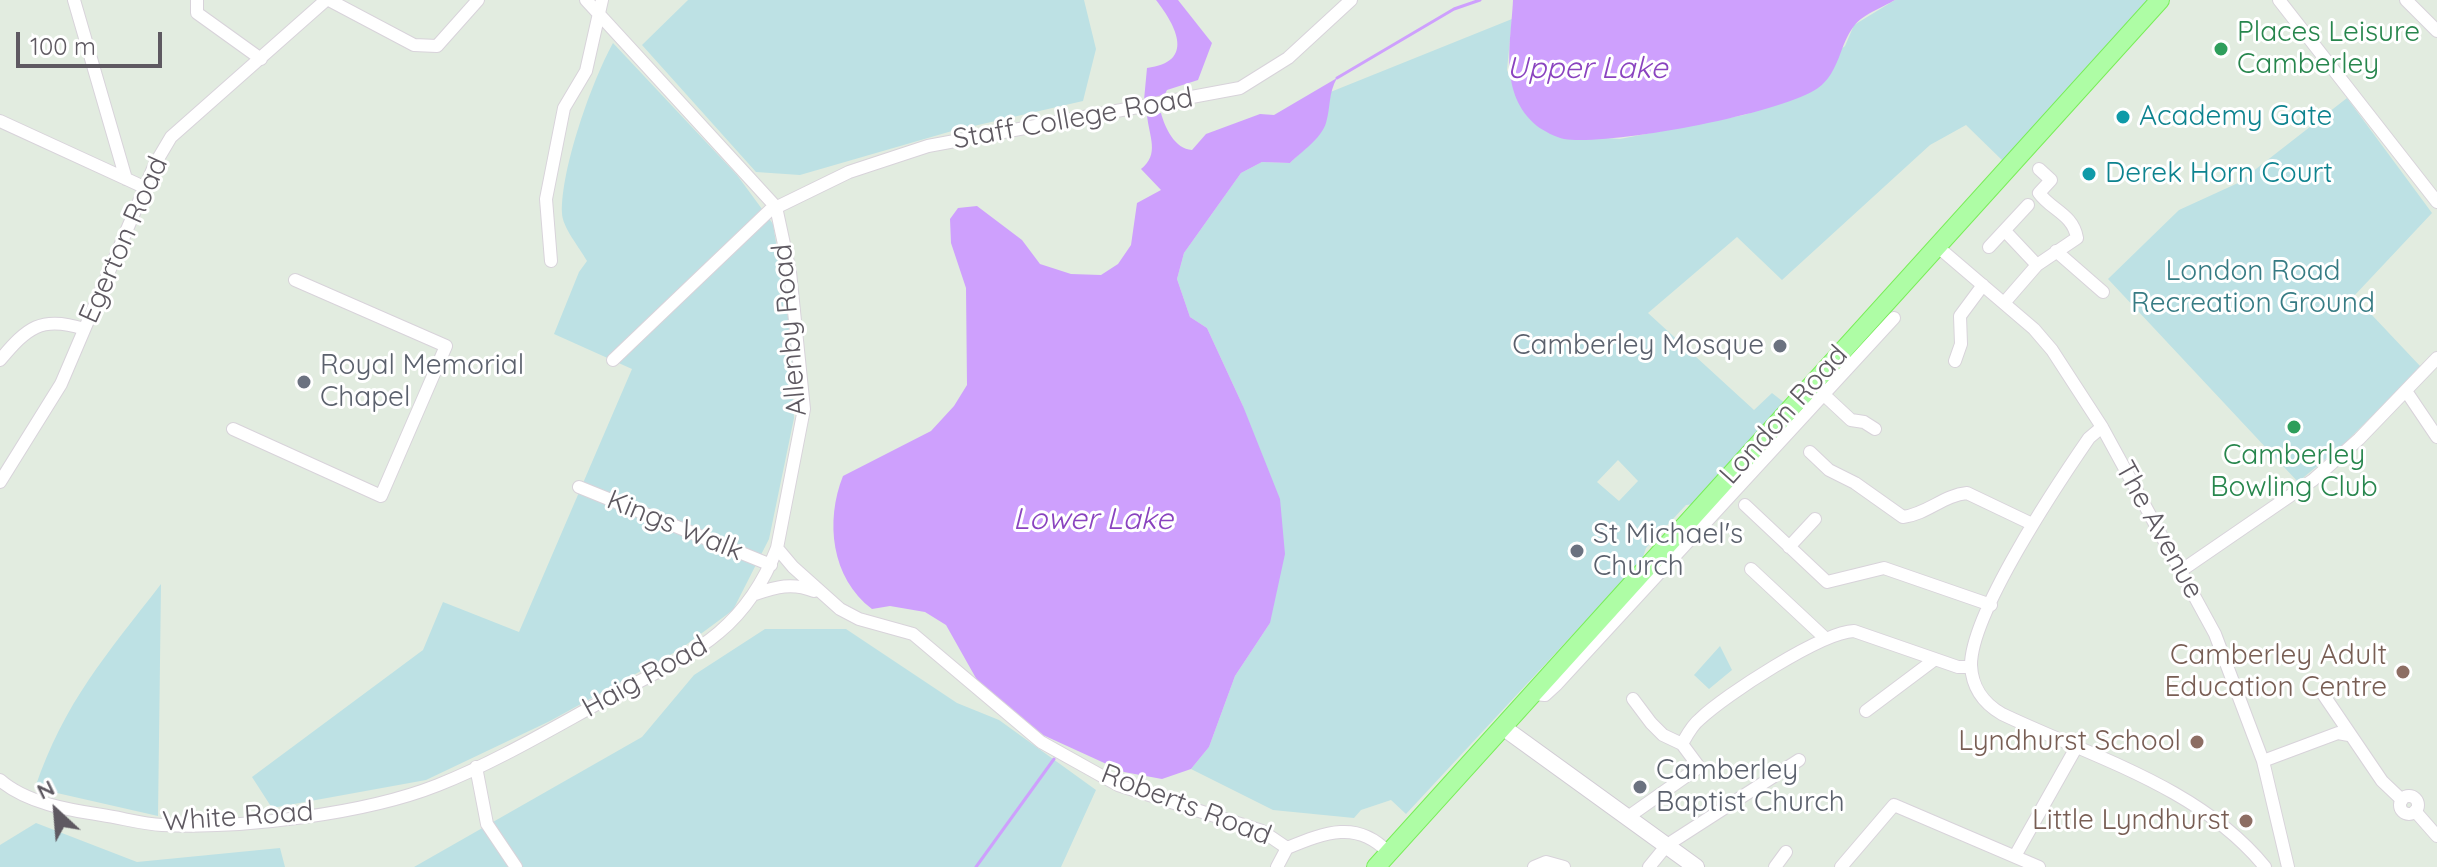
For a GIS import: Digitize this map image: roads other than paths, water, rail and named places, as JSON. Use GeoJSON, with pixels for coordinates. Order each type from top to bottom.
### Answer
{"type":"FeatureCollection","features":[{"type":"Feature","properties":{"kind":"main road","name":"London Road"},"geometry":{"type":"LineString","coordinates":[[1376,867],[1823,387],[1938,247],[2160,0]]}},
{"type":"Feature","properties":{"kind":"main road"},"geometry":{"type":"LineString","coordinates":[[1504,728],[1696,867]]}},
{"type":"Feature","properties":{"kind":"street"},"geometry":{"type":"LineString","coordinates":[[74,0],[126,179]]}},
{"type":"Feature","properties":{"kind":"street"},"geometry":{"type":"LineString","coordinates":[[197,0],[197,13],[261,59]]}},
{"type":"Feature","properties":{"kind":"street"},"geometry":{"type":"LineString","coordinates":[[327,0],[414,45],[437,46],[478,0]]}},
{"type":"Feature","properties":{"kind":"street","name":"Egerton Road"},"geometry":{"type":"LineString","coordinates":[[0,482],[61,384],[171,137],[327,0]]}},
{"type":"Feature","properties":{"kind":"street"},"geometry":{"type":"LineString","coordinates":[[586,0],[776,207]]}},
{"type":"Feature","properties":{"kind":"street"},"geometry":{"type":"LineString","coordinates":[[551,261],[546,199],[564,108],[586,71],[602,0]]}},
{"type":"Feature","properties":{"kind":"street","name":"Staff College Road"},"geometry":{"type":"LineString","coordinates":[[613,360],[776,207],[849,172],[928,146],[1240,88],[1288,58],[1351,0]]}},
{"type":"Feature","properties":{"kind":"street"},"geometry":{"type":"LineString","coordinates":[[2279,0],[2437,202]]}},
{"type":"Feature","properties":{"kind":"street"},"geometry":{"type":"LineString","coordinates":[[2406,0],[2437,31]]}},
{"type":"Feature","properties":{"kind":"street"},"geometry":{"type":"LineString","coordinates":[[0,121],[146,188]]}},
{"type":"Feature","properties":{"kind":"street"},"geometry":{"type":"LineString","coordinates":[[2004,303],[2037,265],[2077,238],[2076,229],[2066,216],[2039,193],[2051,180],[2039,169]]}},
{"type":"Feature","properties":{"kind":"street"},"geometry":{"type":"LineString","coordinates":[[1989,247],[2028,205]]}},
{"type":"Feature","properties":{"kind":"street","name":"Allenby Road"},"geometry":{"type":"LineString","coordinates":[[776,207],[790,272],[804,409],[777,548]]}},
{"type":"Feature","properties":{"kind":"street"},"geometry":{"type":"LineString","coordinates":[[2005,231],[2037,265]]}},
{"type":"Feature","properties":{"kind":"street","name":"The Avenue"},"geometry":{"type":"LineString","coordinates":[[1938,247],[2004,303],[2052,350],[2102,427],[2215,634],[2263,761],[2288,867]]}},
{"type":"Feature","properties":{"kind":"street"},"geometry":{"type":"LineString","coordinates":[[2056,251],[2103,292]]}},
{"type":"Feature","properties":{"kind":"street"},"geometry":{"type":"LineString","coordinates":[[233,429],[381,496],[446,346],[295,280]]}},
{"type":"Feature","properties":{"kind":"street"},"geometry":{"type":"LineString","coordinates":[[1955,361],[1961,344],[1960,316],[1983,285]]}},
{"type":"Feature","properties":{"kind":"street"},"geometry":{"type":"LineString","coordinates":[[1875,429],[1864,422],[1851,420],[1823,387],[1894,318]]}},
{"type":"Feature","properties":{"kind":"street"},"geometry":{"type":"LineString","coordinates":[[0,360],[29,329],[48,323],[84,329]]}},
{"type":"Feature","properties":{"kind":"street"},"geometry":{"type":"LineString","coordinates":[[2182,570],[2307,486],[2437,358]]}},
{"type":"Feature","properties":{"kind":"street"},"geometry":{"type":"LineString","coordinates":[[2406,391],[2437,437]]}},
{"type":"Feature","properties":{"kind":"street"},"geometry":{"type":"LineString","coordinates":[[2102,427],[2089,438],[2032,524],[1991,605],[1974,646],[1971,667],[1977,690],[1990,707],[2077,746],[2213,817],[2249,847],[2265,867]]}},
{"type":"Feature","properties":{"kind":"street"},"geometry":{"type":"LineString","coordinates":[[1809,472],[1814,457],[1903,517],[1922,514],[1951,497],[1967,493],[2032,524]]}},
{"type":"Feature","properties":{"kind":"street","name":"Kings Walk"},"geometry":{"type":"LineString","coordinates":[[579,487],[771,565]]}},
{"type":"Feature","properties":{"kind":"street"},"geometry":{"type":"LineString","coordinates":[[1745,505],[1827,582],[1884,568],[1991,605]]}},
{"type":"Feature","properties":{"kind":"street"},"geometry":{"type":"LineString","coordinates":[[1789,547],[1815,519]]}},
{"type":"Feature","properties":{"kind":"street"},"geometry":{"type":"LineString","coordinates":[[777,548],[821,594]]}},
{"type":"Feature","properties":{"kind":"street","name":"Haig Road"},"geometry":{"type":"LineString","coordinates":[[476,767],[710,643],[755,594],[777,548]]}},
{"type":"Feature","properties":{"kind":"street"},"geometry":{"type":"LineString","coordinates":[[1750,569],[1825,638]]}},
{"type":"Feature","properties":{"kind":"street"},"geometry":{"type":"LineString","coordinates":[[755,594],[782,586],[801,586],[821,594]]}},
{"type":"Feature","properties":{"kind":"street","name":"Roberts Road"},"geometry":{"type":"LineString","coordinates":[[821,594],[859,619],[913,634],[991,703],[1041,742],[1118,785],[1262,831],[1287,848]]}},
{"type":"Feature","properties":{"kind":"street"},"geometry":{"type":"LineString","coordinates":[[1682,744],[1699,719],[1825,638],[1854,631],[1934,660],[1971,667]]}},
{"type":"Feature","properties":{"kind":"street"},"geometry":{"type":"LineString","coordinates":[[1866,711],[1934,660]]}},
{"type":"Feature","properties":{"kind":"street"},"geometry":{"type":"LineString","coordinates":[[1726,683],[1734,695]]}},
{"type":"Feature","properties":{"kind":"street"},"geometry":{"type":"LineString","coordinates":[[2323,694],[2349,735],[2391,791],[2402,800],[2402,811],[2407,814],[2415,811],[2437,836]]}},
{"type":"Feature","properties":{"kind":"street"},"geometry":{"type":"LineString","coordinates":[[1628,817],[1699,767],[1682,744],[1663,735],[1633,699]]}},
{"type":"Feature","properties":{"kind":"street"},"geometry":{"type":"LineString","coordinates":[[2263,761],[2338,733],[2349,735]]}},
{"type":"Feature","properties":{"kind":"street"},"geometry":{"type":"LineString","coordinates":[[2015,856],[2077,746]]}},
{"type":"Feature","properties":{"kind":"street"},"geometry":{"type":"LineString","coordinates":[[1649,867],[1667,845],[1799,760]]}},
{"type":"Feature","properties":{"kind":"street"},"geometry":{"type":"LineString","coordinates":[[476,767],[487,824],[516,867]]}},
{"type":"Feature","properties":{"kind":"street","name":"White Road"},"geometry":{"type":"LineString","coordinates":[[0,780],[60,808],[161,825],[248,821],[358,808],[436,786],[476,767]]}},
{"type":"Feature","properties":{"kind":"street"},"geometry":{"type":"LineString","coordinates":[[1843,866],[1894,805],[2039,867]]}},
{"type":"Feature","properties":{"kind":"street"},"geometry":{"type":"LineString","coordinates":[[1277,867],[1287,848],[1343,832],[1359,831],[1373,836],[1388,852]]}},
{"type":"Feature","properties":{"kind":"street"},"geometry":{"type":"LineString","coordinates":[[1775,867],[1786,852]]}},
{"type":"Feature","properties":{"kind":"street"},"geometry":{"type":"LineString","coordinates":[[1534,867],[1546,862],[1564,867]]}},
{"type":"Feature","properties":{"kind":"water"},"geometry":{"type":"Polygon","coordinates":[[[1156,0],[1178,0],[1212,43],[1198,80],[1167,90],[1164,96],[1144,100],[1147,68],[1172,59],[1176,51],[1175,32],[1156,0]]]}},
{"type":"Feature","properties":{"kind":"water","name":"Upper Lake"},"geometry":{"type":"Polygon","coordinates":[[[1513,0],[1895,0],[1858,22],[1849,33],[1825,82],[1798,98],[1694,126],[1586,140],[1561,138],[1542,130],[1525,113],[1517,98],[1512,83],[1509,50],[1513,0]]]}},
{"type":"Feature","properties":{"kind":"water","name":"Lower Lake"},"geometry":{"type":"Polygon","coordinates":[[[1337,78],[1326,123],[1320,134],[1290,163],[1262,162],[1241,173],[1184,253],[1177,279],[1190,317],[1207,328],[1243,406],[1280,499],[1285,554],[1270,623],[1235,676],[1209,747],[1191,769],[1162,779],[1124,772],[1043,735],[977,680],[946,625],[925,612],[890,606],[872,609],[858,596],[840,565],[835,548],[833,530],[837,493],[843,476],[931,431],[954,406],[967,385],[966,288],[951,243],[950,219],[958,208],[977,206],[1022,240],[1040,264],[1071,274],[1101,275],[1118,264],[1131,245],[1137,203],[1161,190],[1141,169],[1152,151],[1147,115],[1161,113],[1176,142],[1192,150],[1206,134],[1260,114],[1274,115],[1337,78]]]}},
{"type":"Feature","properties":{"kind":"waterway"},"geometry":{"type":"LineString","coordinates":[[1337,78],[1454,9],[1480,0]]}},
{"type":"Feature","properties":{"kind":"waterway"},"geometry":{"type":"LineString","coordinates":[[976,867],[1054,759]]}},
{"type":"Feature","properties":{"kind":"place","name":"Places Leisure Camberley"},"geometry":{"type":"Point","coordinates":[2221,49]}},
{"type":"Feature","properties":{"kind":"place","name":"Academy Gate"},"geometry":{"type":"Point","coordinates":[2123,117]}},
{"type":"Feature","properties":{"kind":"place","name":"Derek Horn Court"},"geometry":{"type":"Point","coordinates":[2089,174]}},
{"type":"Feature","properties":{"kind":"place","name":"Camberley Mosque"},"geometry":{"type":"Point","coordinates":[1780,346]}},
{"type":"Feature","properties":{"kind":"place","name":"Royal Memorial Chapel"},"geometry":{"type":"Point","coordinates":[304,382]}},
{"type":"Feature","properties":{"kind":"place","name":"Camberley Bowling Club"},"geometry":{"type":"Point","coordinates":[2294,427]}},
{"type":"Feature","properties":{"kind":"place","name":"St Michael's Church"},"geometry":{"type":"Point","coordinates":[1577,551]}},
{"type":"Feature","properties":{"kind":"place","name":"Camberley Adult Education Centre"},"geometry":{"type":"Point","coordinates":[2403,672]}},
{"type":"Feature","properties":{"kind":"place","name":"Lyndhurst School"},"geometry":{"type":"Point","coordinates":[2197,742]}},
{"type":"Feature","properties":{"kind":"place","name":"Camberley Baptist Church"},"geometry":{"type":"Point","coordinates":[1640,787]}},
{"type":"Feature","properties":{"kind":"place","name":"Little Lyndhurst"},"geometry":{"type":"Point","coordinates":[2246,821]}},
{"type":"Feature","properties":{"kind":"park label","name":"London Road Recreation Ground"},"geometry":{"type":"Point","coordinates":[2253,288]}}]}
